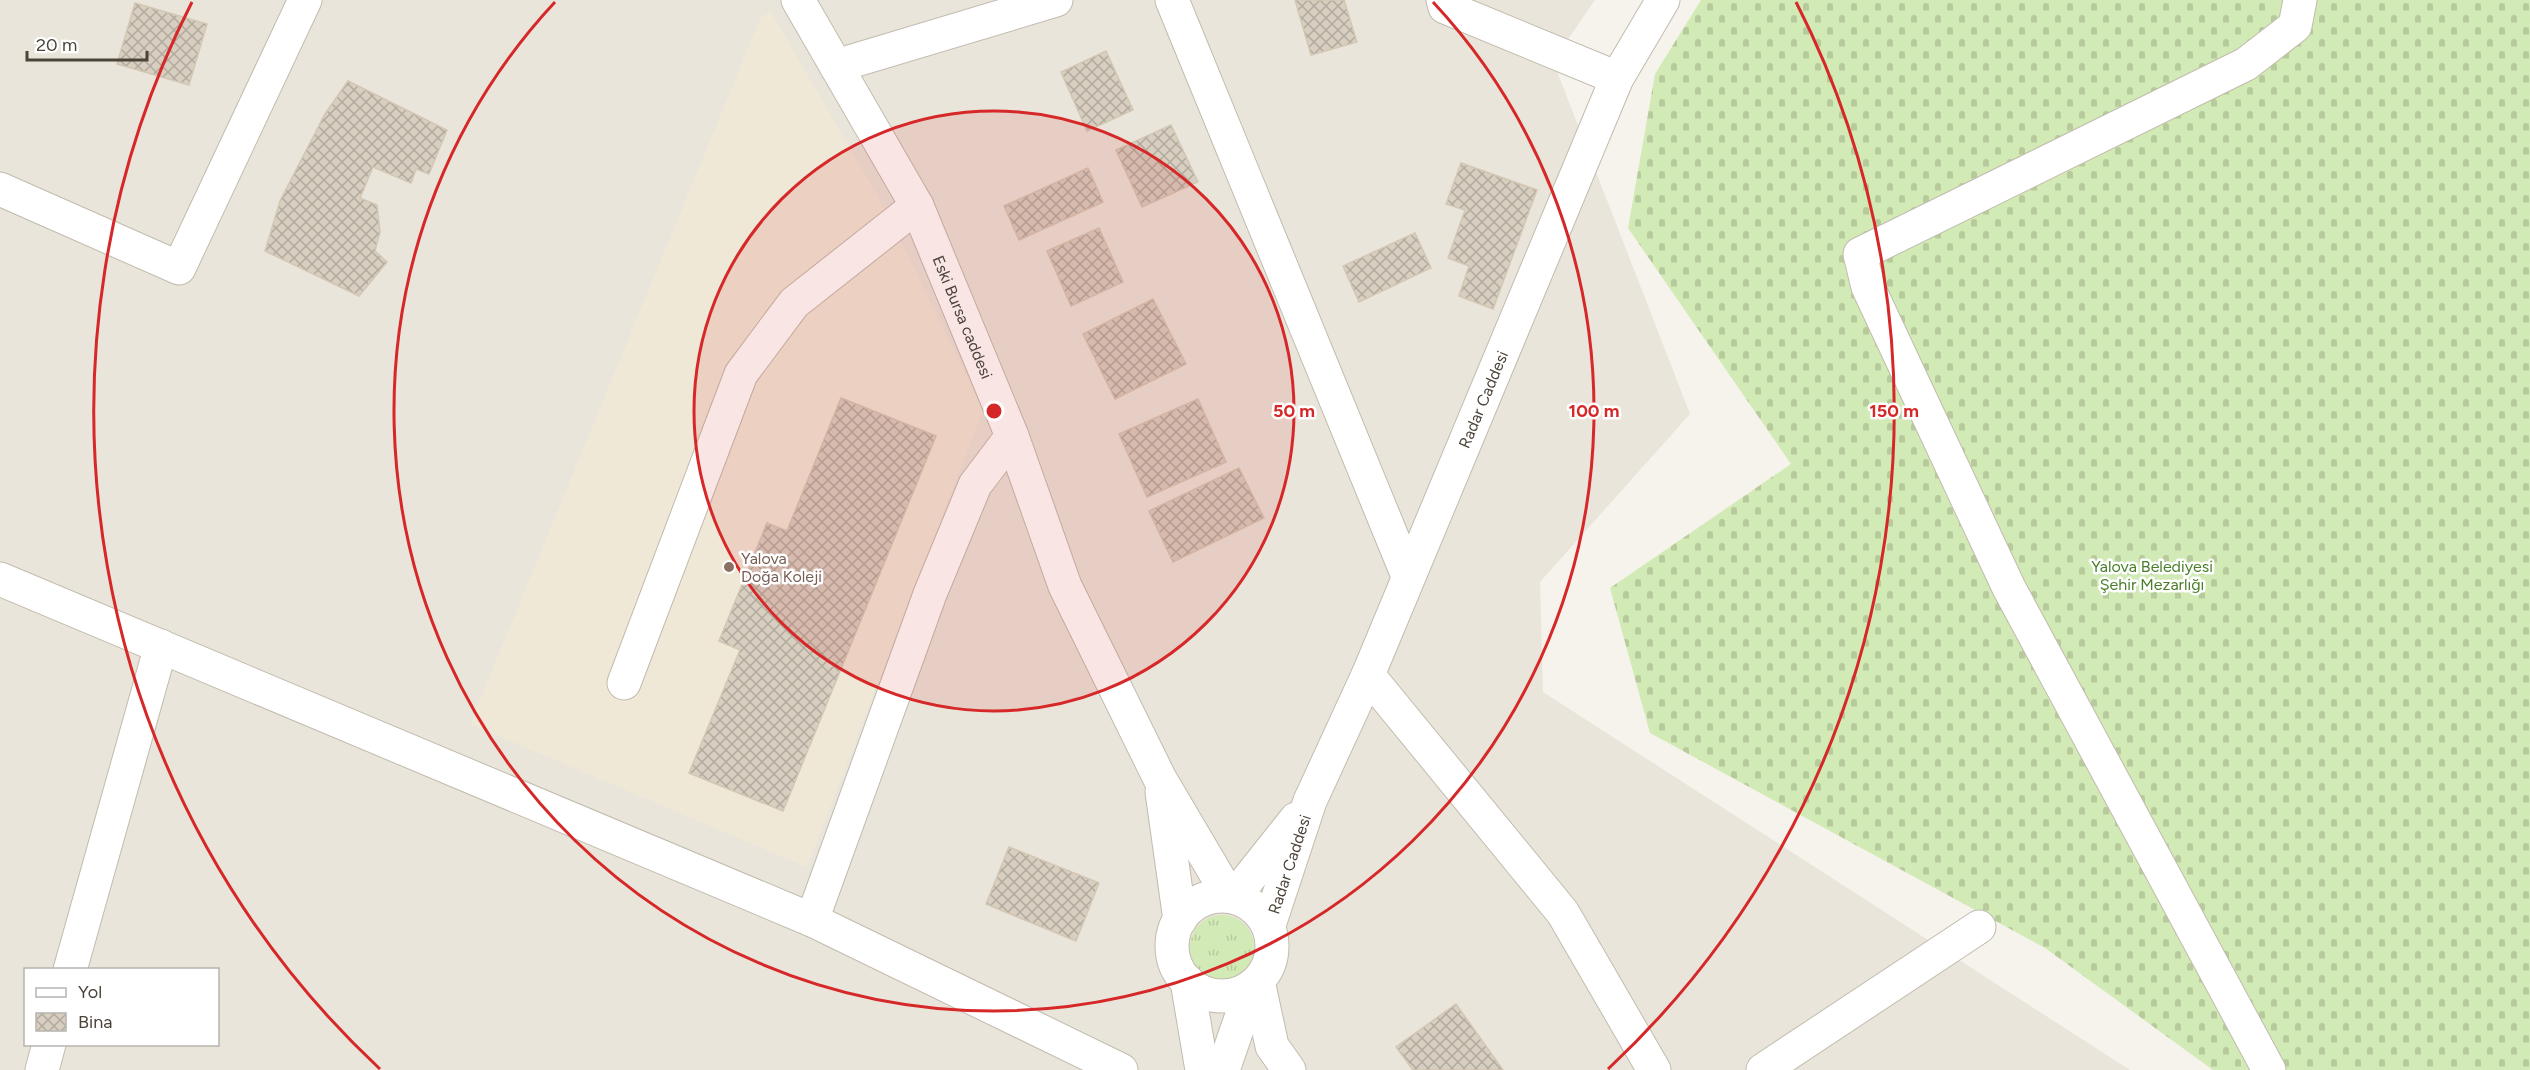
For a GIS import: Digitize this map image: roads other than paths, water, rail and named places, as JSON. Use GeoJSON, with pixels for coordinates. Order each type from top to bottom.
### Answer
{"type":"FeatureCollection","features":[{"type":"Feature","properties":{"kind":"street"},"geometry":{"type":"LineString","coordinates":[[0,189],[178,268],[305,0]]}},
{"type":"Feature","properties":{"kind":"street","name":"Eski Bursa caddesi"},"geometry":{"type":"LineString","coordinates":[[798,0],[917,206],[1011,436],[1065,586],[1160,779],[1232,897]]}},
{"type":"Feature","properties":{"kind":"street"},"geometry":{"type":"LineString","coordinates":[[836,66],[1009,6],[1056,0]]}},
{"type":"Feature","properties":{"kind":"street"},"geometry":{"type":"LineString","coordinates":[[1172,0],[1408,576]]}},
{"type":"Feature","properties":{"kind":"street"},"geometry":{"type":"LineString","coordinates":[[1443,0],[1445,7],[1617,78]]}},
{"type":"Feature","properties":{"kind":"street","name":"Radar Caddesi"},"geometry":{"type":"LineString","coordinates":[[1269,925],[1310,801],[1368,675],[1617,78],[1663,0]]}},
{"type":"Feature","properties":{"kind":"street"},"geometry":{"type":"LineString","coordinates":[[2269,1070],[2009,588],[1868,287],[1860,254],[2246,64],[2295,27],[2300,0]]}},
{"type":"Feature","properties":{"kind":"street"},"geometry":{"type":"LineString","coordinates":[[624,683],[741,374],[794,303],[917,206]]}},
{"type":"Feature","properties":{"kind":"street"},"geometry":{"type":"LineString","coordinates":[[812,920],[948,550],[975,485],[1011,436]]}},
{"type":"Feature","properties":{"kind":"street"},"geometry":{"type":"LineString","coordinates":[[0,579],[812,920],[1121,1070]]}},
{"type":"Feature","properties":{"kind":"street"},"geometry":{"type":"LineString","coordinates":[[70,968],[161,646]]}},
{"type":"Feature","properties":{"kind":"street"},"geometry":{"type":"LineString","coordinates":[[1368,675],[1563,913],[1654,1070]]}},
{"type":"Feature","properties":{"kind":"street","name":"Eski Bursa caddesi"},"geometry":{"type":"LineString","coordinates":[[1160,779],[1179,920]]}},
{"type":"Feature","properties":{"kind":"street","name":"Radar Caddesi"},"geometry":{"type":"LineString","coordinates":[[1232,897],[1310,801]]}},
{"type":"Feature","properties":{"kind":"street"},"geometry":{"type":"LineString","coordinates":[[1212,897],[1232,897],[1245,901],[1259,911],[1269,925],[1273,942],[1271,959],[1264,975],[1238,993],[1222,996],[1206,993],[1180,974],[1173,959],[1172,943],[1179,920],[1196,903],[1212,897]]}},
{"type":"Feature","properties":{"kind":"street"},"geometry":{"type":"LineString","coordinates":[[1763,1070],[1979,927]]}},
{"type":"Feature","properties":{"kind":"street"},"geometry":{"type":"LineString","coordinates":[[1187,981],[1202,1070]]}},
{"type":"Feature","properties":{"kind":"street"},"geometry":{"type":"LineString","coordinates":[[1223,1070],[1255,983]]}},
{"type":"Feature","properties":{"kind":"street"},"geometry":{"type":"LineString","coordinates":[[1255,983],[1272,1046],[1289,1070]]}},
{"type":"Feature","properties":{"kind":"street"},"geometry":{"type":"LineString","coordinates":[[42,1070],[48,1046]]}},
{"type":"Feature","properties":{"kind":"place","name":"Yalova Doğa Koleji"},"geometry":{"type":"Point","coordinates":[729,567]}},
{"type":"Feature","properties":{"kind":"park label","name":"Yalova Belediyesi Şehir Mezarlığı"},"geometry":{"type":"Point","coordinates":[2152,575]}}]}
